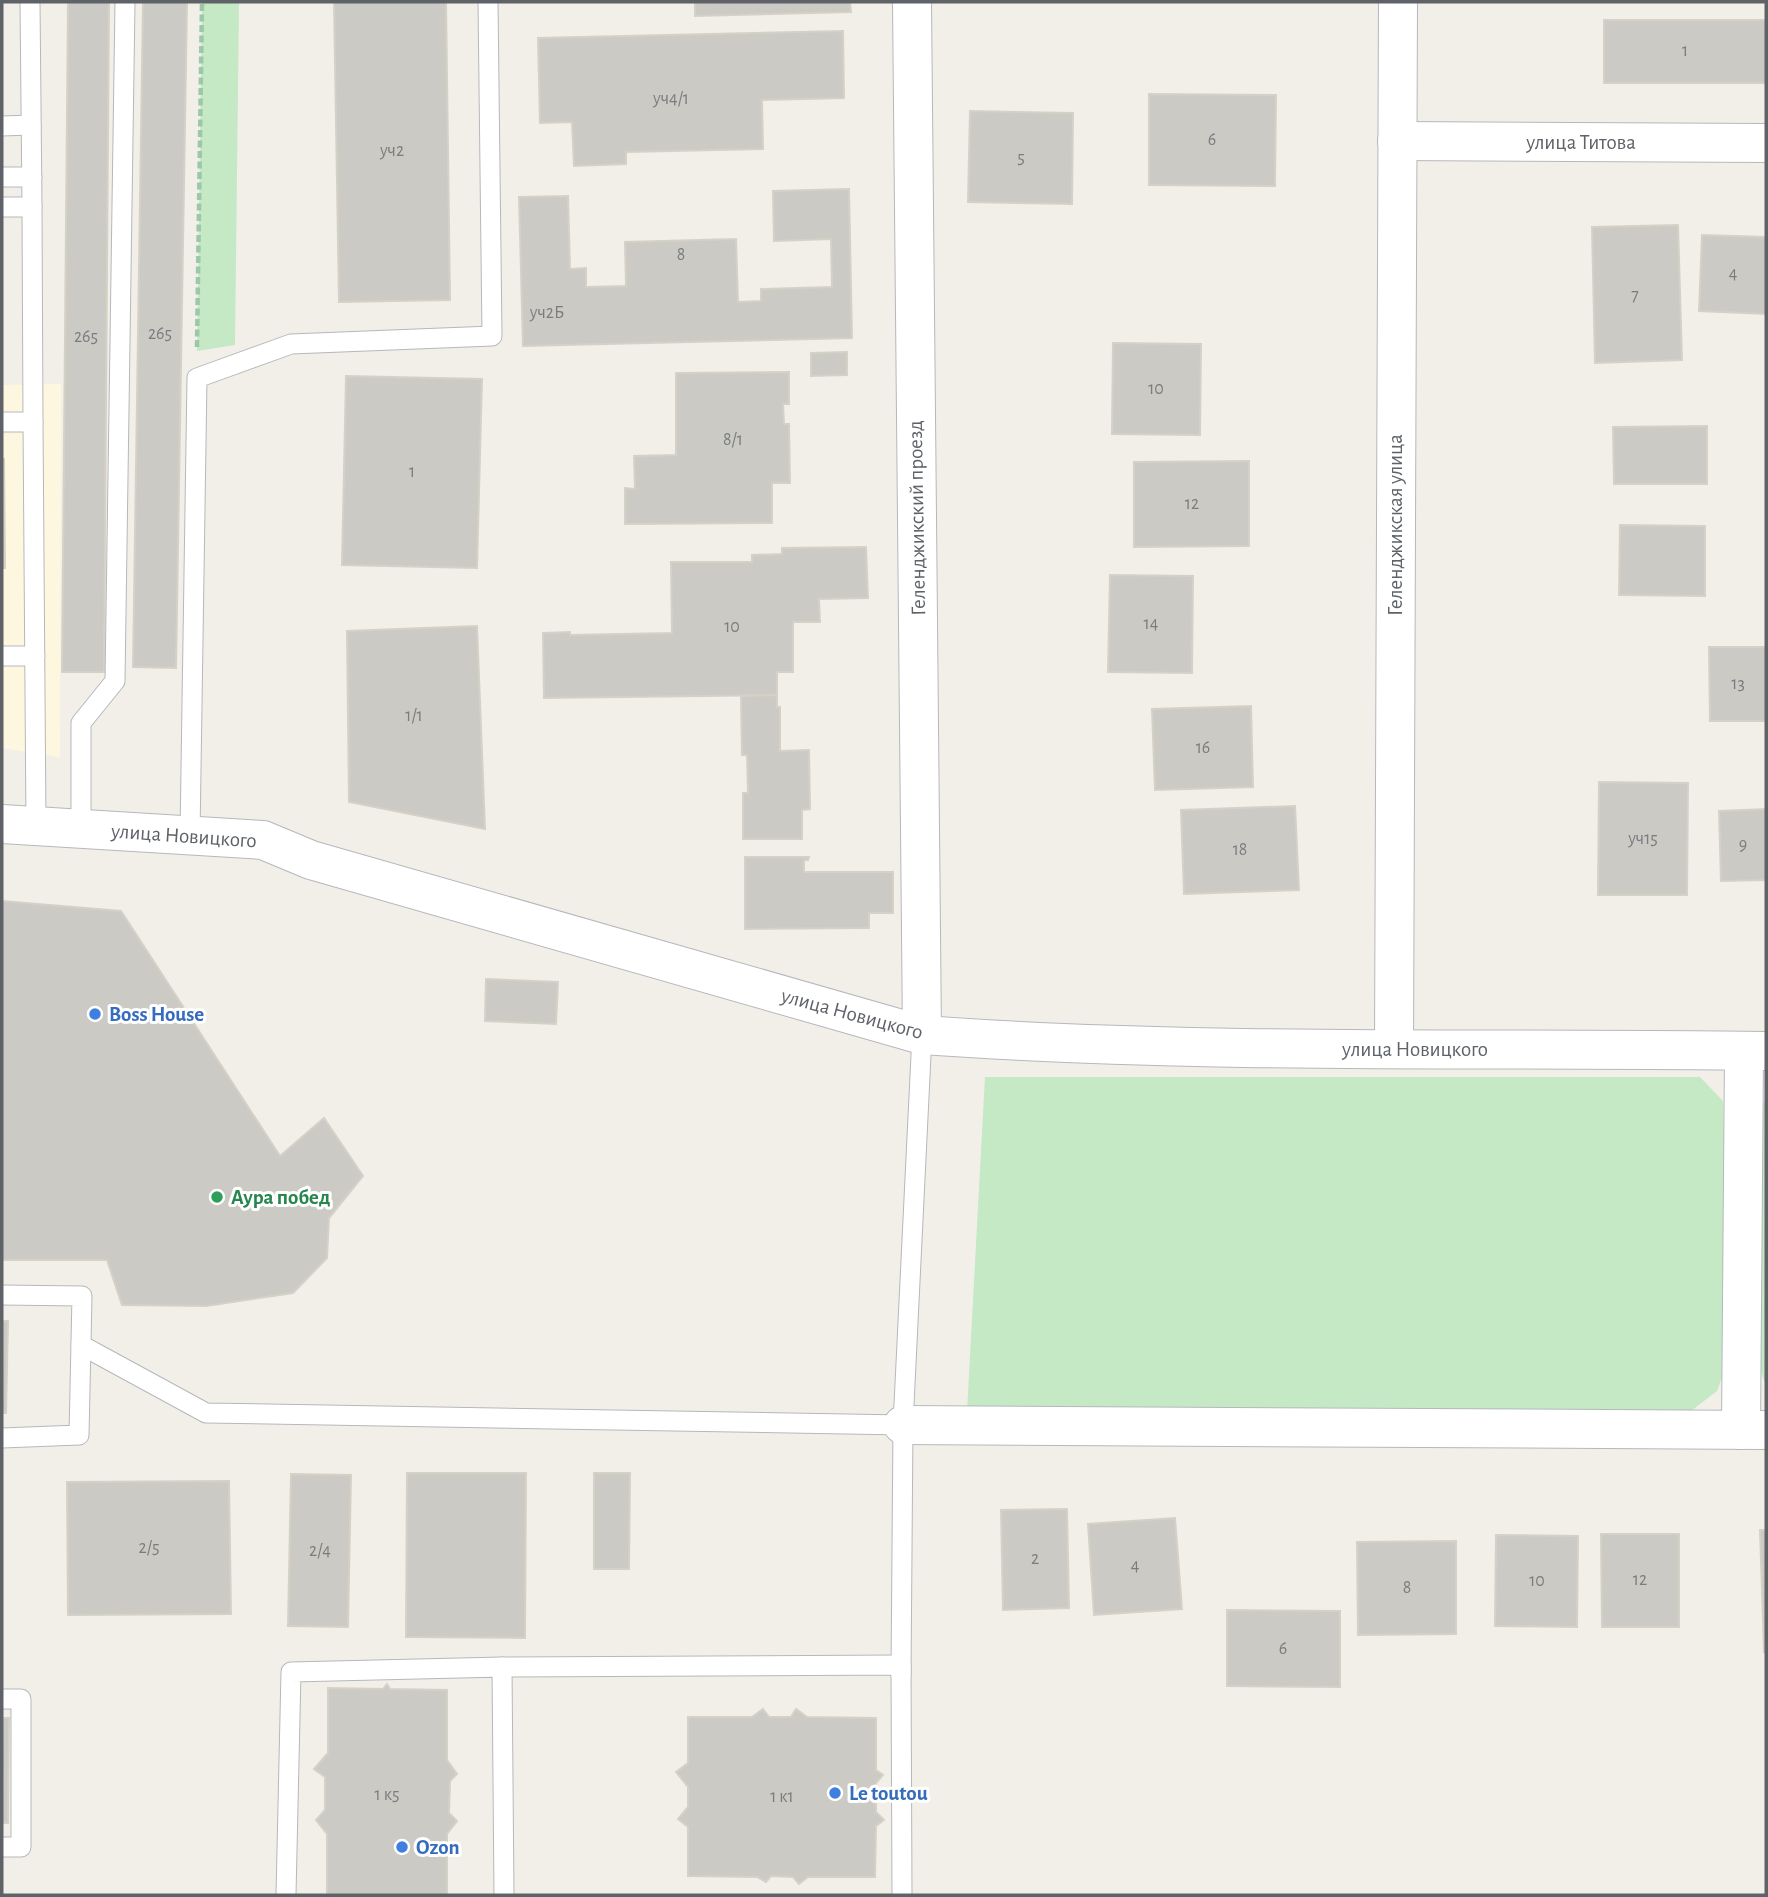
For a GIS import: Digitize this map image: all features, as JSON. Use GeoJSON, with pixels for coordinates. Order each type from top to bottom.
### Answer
{"type":"FeatureCollection","features":[{"type":"Feature","properties":{"kind":"street","name":"Геленджикский проезд"},"geometry":{"type":"LineString","coordinates":[[912,2],[922,1035]]}},
{"type":"Feature","properties":{"kind":"street","name":"Геленджикская улица"},"geometry":{"type":"LineString","coordinates":[[1394,1049],[1398,2]]}},
{"type":"Feature","properties":{"kind":"street","name":"улица Титова"},"geometry":{"type":"LineString","coordinates":[[1396,141],[1766,144]]}},
{"type":"Feature","properties":{"kind":"street","name":"улица Новицкого"},"geometry":{"type":"LineString","coordinates":[[19,825],[263,840],[311,860],[922,1035],[1024,1042],[1194,1048],[1755,1051]]}},
{"type":"Feature","properties":{"kind":"street"},"geometry":{"type":"LineString","coordinates":[[903,1425],[1754,1430],[1755,1051]]}},
{"type":"Feature","properties":{"kind":"lane"},"geometry":{"type":"LineString","coordinates":[[19,825],[36,656],[30,2]]}},
{"type":"Feature","properties":{"kind":"lane"},"geometry":{"type":"LineString","coordinates":[[81,830],[81,723],[115,681],[125,2]]}},
{"type":"Feature","properties":{"kind":"lane"},"geometry":{"type":"LineString","coordinates":[[190,835],[197,378],[292,344],[492,336],[488,2]]}},
{"type":"Feature","properties":{"kind":"lane"},"geometry":{"type":"LineString","coordinates":[[2,126],[31,125]]}},
{"type":"Feature","properties":{"kind":"lane"},"geometry":{"type":"LineString","coordinates":[[2,177],[32,177]]}},
{"type":"Feature","properties":{"kind":"lane"},"geometry":{"type":"LineString","coordinates":[[2,207],[32,207]]}},
{"type":"Feature","properties":{"kind":"lane"},"geometry":{"type":"LineString","coordinates":[[2,422],[33,422]]}},
{"type":"Feature","properties":{"kind":"lane"},"geometry":{"type":"LineString","coordinates":[[2,656],[36,656]]}},
{"type":"Feature","properties":{"kind":"lane"},"geometry":{"type":"LineString","coordinates":[[901,1678],[903,1425],[922,1035]]}},
{"type":"Feature","properties":{"kind":"lane"},"geometry":{"type":"LineString","coordinates":[[2,1295],[82,1296],[79,1435],[2,1438]]}},
{"type":"Feature","properties":{"kind":"lane"},"geometry":{"type":"LineString","coordinates":[[81,1345],[206,1413],[903,1425]]}},
{"type":"Feature","properties":{"kind":"lane"},"geometry":{"type":"LineString","coordinates":[[286,1895],[291,1672],[502,1667],[901,1664],[902,1895]]}},
{"type":"Feature","properties":{"kind":"lane"},"geometry":{"type":"LineString","coordinates":[[502,1667],[504,1895]]}},
{"type":"Feature","properties":{"kind":"lane"},"geometry":{"type":"LineString","coordinates":[[2,1699],[21,1699],[21,1847],[2,1847]]}},
{"type":"Feature","properties":{"kind":"path"},"geometry":{"type":"LineString","coordinates":[[197,378],[202,2]]}},
{"type":"Feature","properties":{"kind":"shaded area"},"geometry":{"type":"Polygon","coordinates":[[[61,384],[60,757],[2,748],[2,385],[61,384]]]}},
{"type":"Feature","properties":{"kind":"green space"},"geometry":{"type":"Polygon","coordinates":[[[202,2],[239,2],[235,345],[197,351],[202,2]]]}},
{"type":"Feature","properties":{"kind":"green space"},"geometry":{"type":"Polygon","coordinates":[[[985,1077],[1700,1077],[1723,1101],[1730,1356],[1717,1391],[1691,1411],[967,1412],[985,1077]]]}},
{"type":"Feature","properties":{"kind":"green space"},"geometry":{"type":"Polygon","coordinates":[[[1766,1097],[1766,1386],[1755,1355],[1760,1113],[1766,1097]]]}},
{"type":"Feature","properties":{"kind":"building"},"geometry":{"type":"Polygon","coordinates":[[[68,2],[109,2],[104,672],[62,672],[68,2]]]}},
{"type":"Feature","properties":{"kind":"building"},"geometry":{"type":"Polygon","coordinates":[[[143,2],[187,2],[176,668],[133,667],[143,2]]]}},
{"type":"Feature","properties":{"kind":"building"},"geometry":{"type":"Polygon","coordinates":[[[334,2],[446,2],[450,300],[339,302],[334,2]]]}},
{"type":"Feature","properties":{"kind":"building"},"geometry":{"type":"Polygon","coordinates":[[[695,2],[850,2],[851,12],[695,16],[695,2]]]}},
{"type":"Feature","properties":{"kind":"building"},"geometry":{"type":"Polygon","coordinates":[[[1604,20],[1766,20],[1766,83],[1604,83],[1604,20]]]}},
{"type":"Feature","properties":{"kind":"building"},"geometry":{"type":"Polygon","coordinates":[[[843,31],[844,98],[762,100],[763,149],[626,152],[626,164],[574,166],[572,122],[540,123],[538,38],[843,31]]]}},
{"type":"Feature","properties":{"kind":"building"},"geometry":{"type":"Polygon","coordinates":[[[1149,94],[1276,95],[1275,186],[1149,185],[1149,94]]]}},
{"type":"Feature","properties":{"kind":"building"},"geometry":{"type":"Polygon","coordinates":[[[970,111],[1073,113],[1072,204],[968,202],[970,111]]]}},
{"type":"Feature","properties":{"kind":"building"},"geometry":{"type":"Polygon","coordinates":[[[849,189],[852,338],[523,346],[519,197],[568,196],[570,269],[586,268],[586,287],[626,286],[625,242],[736,239],[738,302],[761,301],[761,289],[832,287],[831,239],[774,241],[773,191],[849,189]]]}},
{"type":"Feature","properties":{"kind":"building"},"geometry":{"type":"Polygon","coordinates":[[[1678,225],[1682,360],[1595,363],[1592,227],[1678,225]]]}},
{"type":"Feature","properties":{"kind":"building"},"geometry":{"type":"Polygon","coordinates":[[[1702,235],[1766,237],[1766,314],[1699,311],[1702,235]]]}},
{"type":"Feature","properties":{"kind":"building"},"geometry":{"type":"Polygon","coordinates":[[[1113,343],[1201,344],[1200,435],[1112,434],[1113,343]]]}},
{"type":"Feature","properties":{"kind":"building"},"geometry":{"type":"Polygon","coordinates":[[[847,352],[847,375],[811,376],[811,353],[847,352]]]}},
{"type":"Feature","properties":{"kind":"building"},"geometry":{"type":"Polygon","coordinates":[[[789,372],[789,404],[783,404],[784,424],[789,424],[790,483],[772,483],[772,523],[625,524],[625,488],[635,489],[634,456],[676,455],[676,373],[789,372]]]}},
{"type":"Feature","properties":{"kind":"building"},"geometry":{"type":"Polygon","coordinates":[[[346,376],[482,379],[477,568],[342,565],[346,376]]]}},
{"type":"Feature","properties":{"kind":"building"},"geometry":{"type":"Polygon","coordinates":[[[1707,426],[1707,484],[1614,484],[1613,427],[1707,426]]]}},
{"type":"Feature","properties":{"kind":"building"},"geometry":{"type":"Polygon","coordinates":[[[4,459],[5,568],[2,568],[4,459]]]}},
{"type":"Feature","properties":{"kind":"building"},"geometry":{"type":"Polygon","coordinates":[[[1249,461],[1249,546],[1134,547],[1134,462],[1249,461]]]}},
{"type":"Feature","properties":{"kind":"building"},"geometry":{"type":"Polygon","coordinates":[[[1620,525],[1705,526],[1705,596],[1619,595],[1620,525]]]}},
{"type":"Feature","properties":{"kind":"building"},"geometry":{"type":"Polygon","coordinates":[[[866,547],[868,598],[819,599],[820,622],[793,622],[793,672],[777,672],[777,695],[544,698],[543,633],[672,633],[671,562],[752,562],[752,555],[782,554],[782,548],[866,547]]]}},
{"type":"Feature","properties":{"kind":"building"},"geometry":{"type":"Polygon","coordinates":[[[1110,575],[1193,576],[1192,673],[1108,672],[1110,575]]]}},
{"type":"Feature","properties":{"kind":"building"},"geometry":{"type":"Polygon","coordinates":[[[477,626],[485,829],[349,802],[347,631],[477,626]]]}},
{"type":"Feature","properties":{"kind":"building"},"geometry":{"type":"Polygon","coordinates":[[[1709,647],[1766,647],[1766,721],[1710,721],[1709,647]]]}},
{"type":"Feature","properties":{"kind":"building"},"geometry":{"type":"Polygon","coordinates":[[[777,695],[777,707],[780,707],[780,751],[809,750],[810,809],[802,810],[802,839],[743,839],[743,793],[748,793],[747,755],[742,755],[741,696],[777,695]]]}},
{"type":"Feature","properties":{"kind":"building"},"geometry":{"type":"Polygon","coordinates":[[[1251,706],[1253,787],[1155,790],[1152,709],[1251,706]]]}},
{"type":"Feature","properties":{"kind":"building"},"geometry":{"type":"Polygon","coordinates":[[[1599,782],[1688,783],[1687,895],[1598,895],[1599,782]]]}},
{"type":"Feature","properties":{"kind":"building"},"geometry":{"type":"Polygon","coordinates":[[[1295,806],[1299,890],[1184,894],[1181,810],[1295,806]]]}},
{"type":"Feature","properties":{"kind":"building"},"geometry":{"type":"Polygon","coordinates":[[[1766,809],[1766,880],[1721,881],[1719,811],[1766,809]]]}},
{"type":"Feature","properties":{"kind":"building"},"geometry":{"type":"Polygon","coordinates":[[[745,857],[809,857],[804,860],[804,872],[893,872],[893,913],[869,913],[869,928],[745,929],[745,857]]]}},
{"type":"Feature","properties":{"kind":"building","name":"Boss House"},"geometry":{"type":"Polygon","coordinates":[[[2,901],[121,911],[280,1156],[324,1118],[363,1176],[329,1218],[327,1258],[293,1293],[206,1306],[122,1305],[107,1260],[2,1260],[2,901]]]}},
{"type":"Feature","properties":{"kind":"building"},"geometry":{"type":"Polygon","coordinates":[[[486,979],[558,982],[556,1024],[485,1021],[486,979]]]}},
{"type":"Feature","properties":{"kind":"building"},"geometry":{"type":"Polygon","coordinates":[[[2,1321],[8,1321],[6,1413],[2,1413],[2,1321]]]}},
{"type":"Feature","properties":{"kind":"building"},"geometry":{"type":"Polygon","coordinates":[[[407,1473],[526,1473],[525,1638],[406,1637],[407,1473]]]}},
{"type":"Feature","properties":{"kind":"building"},"geometry":{"type":"Polygon","coordinates":[[[594,1473],[630,1473],[629,1569],[594,1569],[594,1473]]]}},
{"type":"Feature","properties":{"kind":"building"},"geometry":{"type":"Polygon","coordinates":[[[291,1474],[351,1475],[348,1627],[288,1626],[291,1474]]]}},
{"type":"Feature","properties":{"kind":"building"},"geometry":{"type":"Polygon","coordinates":[[[229,1481],[231,1614],[68,1615],[67,1482],[229,1481]]]}},
{"type":"Feature","properties":{"kind":"building"},"geometry":{"type":"Polygon","coordinates":[[[1067,1509],[1069,1608],[1003,1610],[1001,1510],[1067,1509]]]}},
{"type":"Feature","properties":{"kind":"building"},"geometry":{"type":"Polygon","coordinates":[[[1175,1518],[1182,1609],[1094,1615],[1088,1524],[1175,1518]]]}},
{"type":"Feature","properties":{"kind":"building"},"geometry":{"type":"Polygon","coordinates":[[[1760,1530],[1766,1530],[1766,1652],[1764,1652],[1760,1530]]]}},
{"type":"Feature","properties":{"kind":"building"},"geometry":{"type":"Polygon","coordinates":[[[1601,1534],[1679,1534],[1679,1627],[1602,1627],[1601,1534]]]}},
{"type":"Feature","properties":{"kind":"building"},"geometry":{"type":"Polygon","coordinates":[[[1496,1535],[1578,1536],[1577,1627],[1495,1626],[1496,1535]]]}},
{"type":"Feature","properties":{"kind":"building"},"geometry":{"type":"Polygon","coordinates":[[[1456,1541],[1456,1634],[1358,1635],[1357,1542],[1456,1541]]]}},
{"type":"Feature","properties":{"kind":"building"},"geometry":{"type":"Polygon","coordinates":[[[1227,1610],[1340,1611],[1340,1687],[1227,1686],[1227,1610]]]}},
{"type":"Feature","properties":{"kind":"building"},"geometry":{"type":"Polygon","coordinates":[[[387,1684],[390,1689],[447,1690],[447,1760],[457,1774],[450,1781],[449,1813],[457,1821],[447,1834],[447,1895],[327,1895],[327,1834],[316,1820],[325,1810],[325,1777],[314,1769],[328,1753],[328,1688],[383,1689],[387,1684]]]}},
{"type":"Feature","properties":{"kind":"building"},"geometry":{"type":"Polygon","coordinates":[[[763,1709],[769,1717],[791,1717],[796,1709],[807,1717],[876,1718],[876,1770],[883,1775],[876,1783],[876,1812],[884,1820],[876,1826],[875,1877],[808,1877],[799,1884],[793,1877],[771,1876],[766,1882],[757,1877],[688,1876],[688,1827],[678,1819],[688,1807],[688,1787],[676,1772],[688,1763],[688,1717],[752,1717],[763,1709]]]}},
{"type":"Feature","properties":{"kind":"building"},"geometry":{"type":"Polygon","coordinates":[[[2,1718],[9,1718],[8,1823],[2,1823],[2,1718]]]}},
{"type":"Feature","properties":{"kind":"place","name":"Boss House"},"geometry":{"type":"Point","coordinates":[95,1014]}},
{"type":"Feature","properties":{"kind":"place","name":"Аура побед"},"geometry":{"type":"Point","coordinates":[217,1197]}},
{"type":"Feature","properties":{"kind":"place","name":"Le toutou"},"geometry":{"type":"Point","coordinates":[835,1793]}},
{"type":"Feature","properties":{"kind":"place","name":"Ozon"},"geometry":{"type":"Point","coordinates":[402,1847]}}]}
